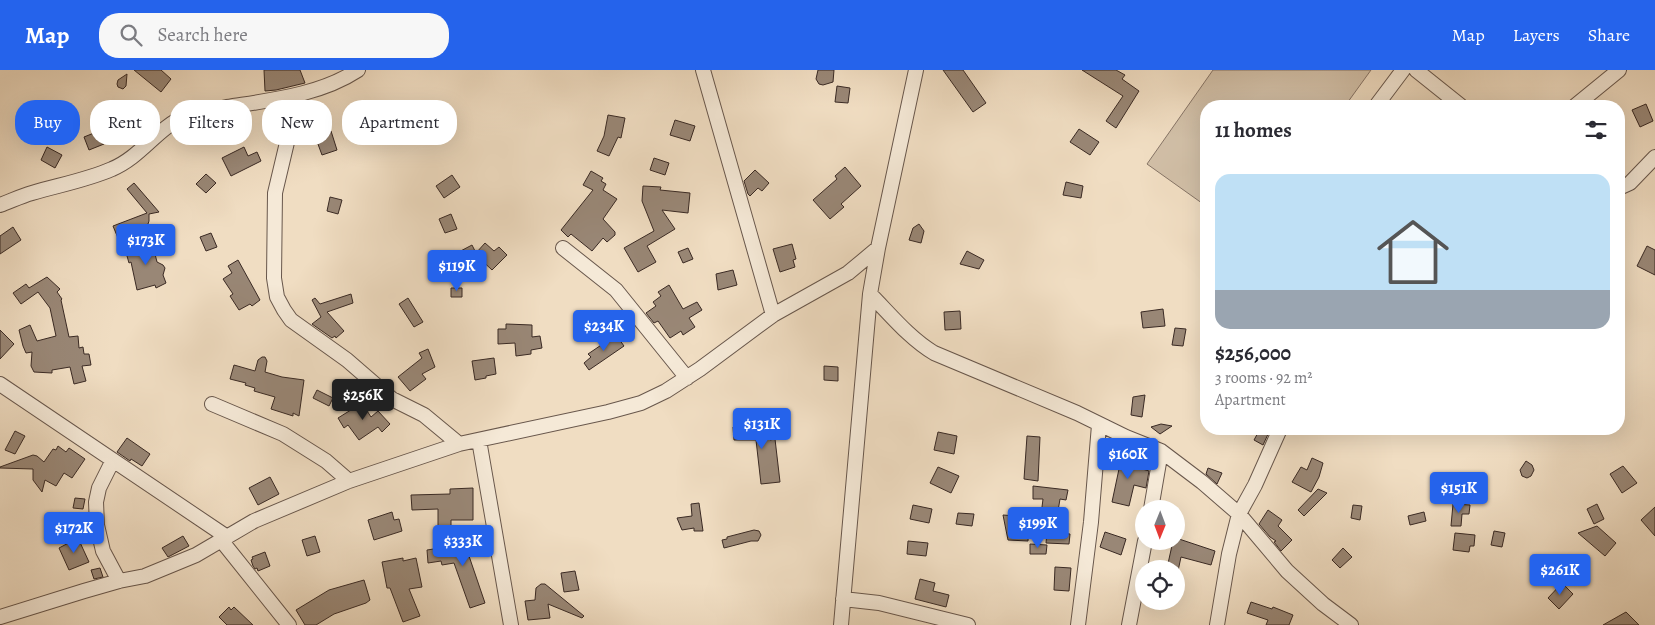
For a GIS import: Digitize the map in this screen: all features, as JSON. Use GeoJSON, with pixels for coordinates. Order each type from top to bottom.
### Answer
{"type":"FeatureCollection","features":[{"type":"Feature","properties":{"kind":"street"},"geometry":{"type":"LineString","coordinates":[[0,205],[31,193],[113,169],[150,143],[167,127],[186,116],[210,110],[298,96],[349,76],[358,70]]}},
{"type":"Feature","properties":{"kind":"street"},"geometry":{"type":"LineString","coordinates":[[702,70],[707,81],[773,316]]}},
{"type":"Feature","properties":{"kind":"street"},"geometry":{"type":"LineString","coordinates":[[841,625],[870,294],[916,70]]}},
{"type":"Feature","properties":{"kind":"street"},"geometry":{"type":"LineString","coordinates":[[1380,100],[1403,70]]}},
{"type":"Feature","properties":{"kind":"street"},"geometry":{"type":"LineString","coordinates":[[1416,70],[1453,100]]}},
{"type":"Feature","properties":{"kind":"street"},"geometry":{"type":"LineString","coordinates":[[1582,100],[1619,70]]}},
{"type":"Feature","properties":{"kind":"street"},"geometry":{"type":"LineString","coordinates":[[298,96],[275,193],[274,278],[277,296],[291,320],[347,360],[392,399],[424,415],[460,444]]}},
{"type":"Feature","properties":{"kind":"street"},"geometry":{"type":"LineString","coordinates":[[1625,185],[1630,183],[1655,157]]}},
{"type":"Feature","properties":{"kind":"street"},"geometry":{"type":"LineString","coordinates":[[563,248],[616,290],[687,378]]}},
{"type":"Feature","properties":{"kind":"street"},"geometry":{"type":"LineString","coordinates":[[0,617],[119,581],[145,576],[196,555],[254,521],[349,481],[460,444],[641,403],[687,378],[773,316],[848,273],[878,248]]}},
{"type":"Feature","properties":{"kind":"street"},"geometry":{"type":"LineString","coordinates":[[870,294],[922,346],[934,353],[1077,413],[1099,425],[1161,451],[1202,482],[1239,514],[1287,571],[1323,604],[1351,625]]}},
{"type":"Feature","properties":{"kind":"street"},"geometry":{"type":"LineString","coordinates":[[0,384],[113,460],[224,539],[289,625]]}},
{"type":"Feature","properties":{"kind":"street"},"geometry":{"type":"LineString","coordinates":[[212,404],[283,434],[326,461],[349,481]]}},
{"type":"Feature","properties":{"kind":"street"},"geometry":{"type":"LineString","coordinates":[[1078,625],[1091,522],[1099,425]]}},
{"type":"Feature","properties":{"kind":"street"},"geometry":{"type":"LineString","coordinates":[[1216,625],[1229,554],[1239,514],[1255,485],[1277,435]]}},
{"type":"Feature","properties":{"kind":"street"},"geometry":{"type":"LineString","coordinates":[[479,440],[511,625]]}},
{"type":"Feature","properties":{"kind":"street"},"geometry":{"type":"LineString","coordinates":[[1153,500],[1161,451]]}},
{"type":"Feature","properties":{"kind":"street"},"geometry":{"type":"LineString","coordinates":[[113,460],[99,488],[96,502],[97,525],[103,551],[119,581]]}},
{"type":"Feature","properties":{"kind":"street"},"geometry":{"type":"LineString","coordinates":[[1129,625],[1143,550]]}},
{"type":"Feature","properties":{"kind":"street"},"geometry":{"type":"LineString","coordinates":[[843,599],[879,603],[968,625]]}},
{"type":"Feature","properties":{"kind":"shaded area"},"geometry":{"type":"Polygon","coordinates":[[[1213,70],[1371,70],[1349,100],[1200,100],[1200,202],[1147,164],[1213,70]]]}},
{"type":"Feature","properties":{"kind":"building"},"geometry":{"type":"Polygon","coordinates":[[[134,70],[161,70],[171,79],[161,92],[134,70]]]}},
{"type":"Feature","properties":{"kind":"building"},"geometry":{"type":"Polygon","coordinates":[[[264,70],[300,70],[305,83],[265,91],[264,70]]]}},
{"type":"Feature","properties":{"kind":"building"},"geometry":{"type":"Polygon","coordinates":[[[818,70],[834,70],[833,82],[823,85],[819,84],[816,79],[818,70]]]}},
{"type":"Feature","properties":{"kind":"building"},"geometry":{"type":"Polygon","coordinates":[[[943,70],[963,70],[986,103],[973,112],[943,70]]]}},
{"type":"Feature","properties":{"kind":"building"},"geometry":{"type":"Polygon","coordinates":[[[1082,70],[1116,70],[1125,75],[1122,79],[1139,91],[1116,128],[1106,121],[1123,96],[1082,70]]]}},
{"type":"Feature","properties":{"kind":"building"},"geometry":{"type":"Polygon","coordinates":[[[127,74],[126,86],[123,89],[118,87],[118,80],[127,74]]]}},
{"type":"Feature","properties":{"kind":"building"},"geometry":{"type":"Polygon","coordinates":[[[837,86],[850,88],[848,103],[835,102],[837,86]]]}},
{"type":"Feature","properties":{"kind":"building"},"geometry":{"type":"Polygon","coordinates":[[[1646,104],[1653,121],[1640,127],[1632,110],[1646,104]]]}},
{"type":"Feature","properties":{"kind":"building"},"geometry":{"type":"Polygon","coordinates":[[[608,115],[625,118],[621,138],[618,137],[609,156],[597,151],[604,136],[608,115]]]}},
{"type":"Feature","properties":{"kind":"building"},"geometry":{"type":"Polygon","coordinates":[[[675,120],[695,126],[690,141],[670,135],[675,120]]]}},
{"type":"Feature","properties":{"kind":"building"},"geometry":{"type":"Polygon","coordinates":[[[1079,129],[1099,142],[1090,155],[1070,142],[1079,129]]]}},
{"type":"Feature","properties":{"kind":"building"},"geometry":{"type":"Polygon","coordinates":[[[332,134],[337,150],[322,155],[318,145],[332,145],[332,134]]]}},
{"type":"Feature","properties":{"kind":"building"},"geometry":{"type":"Polygon","coordinates":[[[90,135],[90,145],[102,145],[89,150],[84,137],[90,135]]]}},
{"type":"Feature","properties":{"kind":"building"},"geometry":{"type":"Polygon","coordinates":[[[47,147],[62,155],[55,168],[41,160],[47,147]]]}},
{"type":"Feature","properties":{"kind":"building"},"geometry":{"type":"Polygon","coordinates":[[[244,147],[248,156],[257,152],[261,161],[231,176],[222,158],[244,147]]]}},
{"type":"Feature","properties":{"kind":"building"},"geometry":{"type":"Polygon","coordinates":[[[654,158],[669,163],[665,175],[650,170],[654,158]]]}},
{"type":"Feature","properties":{"kind":"building"},"geometry":{"type":"Polygon","coordinates":[[[845,167],[861,186],[841,204],[844,207],[830,219],[813,200],[837,179],[835,176],[845,167]]]}},
{"type":"Feature","properties":{"kind":"building"},"geometry":{"type":"Polygon","coordinates":[[[755,170],[769,183],[762,191],[758,188],[750,196],[744,181],[755,170]]]}},
{"type":"Feature","properties":{"kind":"building"},"geometry":{"type":"Polygon","coordinates":[[[591,171],[603,178],[601,181],[606,184],[603,190],[617,199],[603,219],[615,232],[615,235],[607,242],[603,238],[592,251],[571,234],[568,237],[561,230],[593,190],[583,185],[591,171]]]}},
{"type":"Feature","properties":{"kind":"building"},"geometry":{"type":"Polygon","coordinates":[[[206,174],[216,183],[206,193],[196,184],[206,174]]]}},
{"type":"Feature","properties":{"kind":"building"},"geometry":{"type":"Polygon","coordinates":[[[452,175],[460,187],[444,198],[436,186],[452,175]]]}},
{"type":"Feature","properties":{"kind":"building"},"geometry":{"type":"Polygon","coordinates":[[[1066,182],[1083,186],[1081,198],[1063,195],[1066,182]]]}},
{"type":"Feature","properties":{"kind":"building"},"geometry":{"type":"Polygon","coordinates":[[[134,183],[159,212],[149,214],[148,224],[124,243],[120,243],[113,226],[147,213],[127,189],[134,183]]]}},
{"type":"Feature","properties":{"kind":"building"},"geometry":{"type":"Polygon","coordinates":[[[643,186],[661,187],[660,190],[690,193],[688,213],[662,210],[675,229],[647,246],[656,262],[638,272],[624,248],[654,231],[642,201],[643,186]]]}},
{"type":"Feature","properties":{"kind":"building"},"geometry":{"type":"Polygon","coordinates":[[[330,197],[342,200],[338,214],[327,211],[330,197]]]}},
{"type":"Feature","properties":{"kind":"building"},"geometry":{"type":"Polygon","coordinates":[[[451,214],[457,229],[445,233],[439,219],[451,214]]]}},
{"type":"Feature","properties":{"kind":"building"},"geometry":{"type":"Polygon","coordinates":[[[919,224],[924,231],[921,243],[909,240],[913,228],[919,224]]]}},
{"type":"Feature","properties":{"kind":"building"},"geometry":{"type":"Polygon","coordinates":[[[13,227],[21,240],[0,254],[0,236],[13,227]]]}},
{"type":"Feature","properties":{"kind":"building"},"geometry":{"type":"Polygon","coordinates":[[[211,233],[217,247],[206,251],[200,237],[211,233]]]}},
{"type":"Feature","properties":{"kind":"building"},"geometry":{"type":"Polygon","coordinates":[[[152,242],[157,262],[165,268],[163,275],[166,283],[156,288],[155,285],[137,290],[131,262],[129,263],[125,249],[152,242]]]}},
{"type":"Feature","properties":{"kind":"building"},"geometry":{"type":"Polygon","coordinates":[[[485,243],[494,251],[499,247],[507,255],[492,270],[476,255],[468,270],[461,268],[461,264],[455,254],[472,245],[476,253],[485,243]]]}},
{"type":"Feature","properties":{"kind":"building"},"geometry":{"type":"Polygon","coordinates":[[[792,244],[796,259],[793,260],[795,267],[780,272],[773,249],[792,244]]]}},
{"type":"Feature","properties":{"kind":"building"},"geometry":{"type":"Polygon","coordinates":[[[1647,246],[1655,250],[1655,275],[1637,266],[1647,246]]]}},
{"type":"Feature","properties":{"kind":"building"},"geometry":{"type":"Polygon","coordinates":[[[688,248],[693,259],[683,263],[678,252],[688,248]]]}},
{"type":"Feature","properties":{"kind":"building"},"geometry":{"type":"Polygon","coordinates":[[[967,251],[984,260],[979,269],[960,264],[967,251]]]}},
{"type":"Feature","properties":{"kind":"building"},"geometry":{"type":"Polygon","coordinates":[[[238,260],[260,300],[252,306],[250,304],[239,310],[230,296],[233,294],[223,279],[232,273],[228,266],[238,260]]]}},
{"type":"Feature","properties":{"kind":"building"},"geometry":{"type":"Polygon","coordinates":[[[733,270],[737,285],[718,290],[716,274],[733,270]]]}},
{"type":"Feature","properties":{"kind":"building"},"geometry":{"type":"Polygon","coordinates":[[[47,277],[60,289],[57,292],[62,299],[69,337],[78,336],[79,348],[83,347],[84,354],[89,354],[91,365],[82,366],[86,381],[74,384],[70,367],[52,370],[52,373],[34,372],[31,366],[32,352],[26,353],[23,346],[19,330],[30,325],[37,341],[56,336],[50,308],[38,292],[21,304],[13,293],[26,284],[29,288],[47,277]]]}},
{"type":"Feature","properties":{"kind":"building"},"geometry":{"type":"Polygon","coordinates":[[[669,285],[683,309],[697,302],[702,310],[689,318],[695,327],[683,335],[681,331],[670,338],[658,321],[654,323],[646,313],[656,306],[653,302],[661,296],[658,292],[669,285]]]}},
{"type":"Feature","properties":{"kind":"building"},"geometry":{"type":"Polygon","coordinates":[[[451,288],[462,288],[462,297],[451,297],[451,288]]]}},
{"type":"Feature","properties":{"kind":"building"},"geometry":{"type":"Polygon","coordinates":[[[351,294],[353,303],[327,312],[344,331],[336,338],[335,336],[332,338],[312,324],[321,317],[312,300],[315,298],[320,304],[351,294]]]}},
{"type":"Feature","properties":{"kind":"building"},"geometry":{"type":"Polygon","coordinates":[[[408,298],[423,322],[414,327],[399,304],[408,298]]]}},
{"type":"Feature","properties":{"kind":"building"},"geometry":{"type":"Polygon","coordinates":[[[1163,309],[1165,326],[1143,328],[1141,312],[1163,309]]]}},
{"type":"Feature","properties":{"kind":"building"},"geometry":{"type":"Polygon","coordinates":[[[960,311],[961,329],[945,330],[944,312],[960,311]]]}},
{"type":"Feature","properties":{"kind":"building"},"geometry":{"type":"Polygon","coordinates":[[[506,324],[532,325],[532,337],[540,336],[542,348],[531,350],[531,354],[516,356],[515,343],[498,344],[498,329],[506,329],[506,324]]]}},
{"type":"Feature","properties":{"kind":"building"},"geometry":{"type":"Polygon","coordinates":[[[1175,328],[1186,329],[1183,346],[1172,345],[1175,328]]]}},
{"type":"Feature","properties":{"kind":"building"},"geometry":{"type":"Polygon","coordinates":[[[0,330],[14,344],[0,359],[0,330]]]}},
{"type":"Feature","properties":{"kind":"building"},"geometry":{"type":"Polygon","coordinates":[[[616,335],[624,346],[589,370],[584,363],[591,357],[588,354],[616,335]]]}},
{"type":"Feature","properties":{"kind":"building"},"geometry":{"type":"Polygon","coordinates":[[[428,349],[435,367],[422,374],[426,379],[410,391],[398,377],[422,358],[419,353],[428,349]]]}},
{"type":"Feature","properties":{"kind":"building"},"geometry":{"type":"Polygon","coordinates":[[[265,357],[267,361],[265,372],[304,380],[299,416],[271,409],[275,397],[254,391],[255,388],[245,385],[246,383],[230,379],[234,365],[255,371],[258,360],[265,357]]]}},
{"type":"Feature","properties":{"kind":"building"},"geometry":{"type":"Polygon","coordinates":[[[494,358],[496,374],[475,380],[472,361],[494,358]]]}},
{"type":"Feature","properties":{"kind":"building"},"geometry":{"type":"Polygon","coordinates":[[[824,366],[838,367],[838,381],[824,380],[824,366]]]}},
{"type":"Feature","properties":{"kind":"building"},"geometry":{"type":"Polygon","coordinates":[[[317,390],[333,398],[329,406],[313,398],[317,390]]]}},
{"type":"Feature","properties":{"kind":"building"},"geometry":{"type":"Polygon","coordinates":[[[1145,395],[1142,417],[1131,415],[1133,397],[1145,395]]]}},
{"type":"Feature","properties":{"kind":"building"},"geometry":{"type":"Polygon","coordinates":[[[362,403],[371,417],[378,411],[390,424],[382,432],[378,427],[359,440],[348,425],[344,428],[338,418],[362,403]]]}},
{"type":"Feature","properties":{"kind":"building"},"geometry":{"type":"Polygon","coordinates":[[[748,423],[770,423],[770,440],[775,439],[780,482],[761,484],[756,440],[734,440],[733,427],[748,427],[748,423]]]}},
{"type":"Feature","properties":{"kind":"building"},"geometry":{"type":"Polygon","coordinates":[[[1161,424],[1172,426],[1160,434],[1151,427],[1161,424]]]}},
{"type":"Feature","properties":{"kind":"building"},"geometry":{"type":"Polygon","coordinates":[[[15,431],[25,436],[15,454],[5,450],[15,431]]]}},
{"type":"Feature","properties":{"kind":"building"},"geometry":{"type":"Polygon","coordinates":[[[938,432],[957,436],[954,454],[934,450],[938,432]]]}},
{"type":"Feature","properties":{"kind":"building"},"geometry":{"type":"Polygon","coordinates":[[[1257,435],[1268,435],[1263,445],[1254,440],[1257,435]]]}},
{"type":"Feature","properties":{"kind":"building"},"geometry":{"type":"Polygon","coordinates":[[[1027,436],[1040,437],[1038,481],[1024,479],[1027,436]]]}},
{"type":"Feature","properties":{"kind":"building"},"geometry":{"type":"Polygon","coordinates":[[[127,438],[150,454],[142,466],[131,459],[130,461],[117,452],[127,438]]]}},
{"type":"Feature","properties":{"kind":"building"},"geometry":{"type":"Polygon","coordinates":[[[58,446],[66,452],[69,448],[85,459],[72,478],[64,473],[56,486],[45,480],[42,492],[33,480],[33,469],[0,468],[33,455],[44,462],[53,449],[56,450],[58,446]]]}},
{"type":"Feature","properties":{"kind":"building"},"geometry":{"type":"Polygon","coordinates":[[[1115,456],[1129,459],[1129,461],[1140,465],[1139,468],[1149,471],[1146,488],[1134,485],[1129,506],[1112,502],[1119,469],[1113,468],[1115,456]]]}},
{"type":"Feature","properties":{"kind":"building"},"geometry":{"type":"Polygon","coordinates":[[[1312,458],[1323,463],[1319,477],[1311,492],[1292,482],[1301,467],[1307,470],[1312,458]]]}},
{"type":"Feature","properties":{"kind":"building"},"geometry":{"type":"Polygon","coordinates":[[[1526,461],[1532,465],[1534,470],[1531,476],[1527,478],[1522,476],[1520,470],[1526,461]]]}},
{"type":"Feature","properties":{"kind":"building"},"geometry":{"type":"Polygon","coordinates":[[[1623,466],[1637,483],[1622,493],[1610,474],[1623,466]]]}},
{"type":"Feature","properties":{"kind":"building"},"geometry":{"type":"Polygon","coordinates":[[[938,467],[959,476],[951,493],[930,483],[938,467]]]}},
{"type":"Feature","properties":{"kind":"building"},"geometry":{"type":"Polygon","coordinates":[[[1208,468],[1222,473],[1217,484],[1206,474],[1208,468]]]}},
{"type":"Feature","properties":{"kind":"building"},"geometry":{"type":"Polygon","coordinates":[[[270,477],[279,494],[258,505],[249,488],[270,477]]]}},
{"type":"Feature","properties":{"kind":"building"},"geometry":{"type":"Polygon","coordinates":[[[1033,486],[1068,490],[1066,500],[1060,499],[1057,517],[1041,515],[1043,499],[1033,499],[1033,486]]]}},
{"type":"Feature","properties":{"kind":"building"},"geometry":{"type":"Polygon","coordinates":[[[473,488],[473,520],[451,520],[451,527],[438,527],[438,509],[412,510],[411,495],[450,494],[450,489],[473,488]]]}},
{"type":"Feature","properties":{"kind":"building"},"geometry":{"type":"Polygon","coordinates":[[[1318,489],[1327,493],[1304,516],[1298,510],[1318,489]]]}},
{"type":"Feature","properties":{"kind":"building"},"geometry":{"type":"Polygon","coordinates":[[[75,498],[85,499],[83,509],[73,508],[75,498]]]}},
{"type":"Feature","properties":{"kind":"building"},"geometry":{"type":"Polygon","coordinates":[[[699,503],[703,531],[694,531],[694,528],[682,530],[677,518],[692,516],[691,504],[699,503]]]}},
{"type":"Feature","properties":{"kind":"building"},"geometry":{"type":"Polygon","coordinates":[[[1453,504],[1470,505],[1469,514],[1462,514],[1461,526],[1451,526],[1453,504]]]}},
{"type":"Feature","properties":{"kind":"building"},"geometry":{"type":"Polygon","coordinates":[[[1597,504],[1604,519],[1594,524],[1587,509],[1597,504]]]}},
{"type":"Feature","properties":{"kind":"building"},"geometry":{"type":"Polygon","coordinates":[[[913,505],[932,509],[929,523],[910,519],[913,505]]]}},
{"type":"Feature","properties":{"kind":"building"},"geometry":{"type":"Polygon","coordinates":[[[1353,505],[1362,506],[1360,520],[1351,518],[1353,505]]]}},
{"type":"Feature","properties":{"kind":"building"},"geometry":{"type":"Polygon","coordinates":[[[1655,507],[1655,536],[1641,520],[1655,507]]]}},
{"type":"Feature","properties":{"kind":"building"},"geometry":{"type":"Polygon","coordinates":[[[1268,510],[1282,520],[1278,526],[1292,540],[1281,551],[1274,542],[1276,541],[1259,524],[1268,510]]]}},
{"type":"Feature","properties":{"kind":"building"},"geometry":{"type":"Polygon","coordinates":[[[392,512],[394,520],[399,519],[402,531],[374,540],[368,520],[392,512]]]}},
{"type":"Feature","properties":{"kind":"building"},"geometry":{"type":"Polygon","coordinates":[[[1424,512],[1426,521],[1410,525],[1408,516],[1424,512]]]}},
{"type":"Feature","properties":{"kind":"building"},"geometry":{"type":"Polygon","coordinates":[[[958,513],[974,514],[972,526],[956,524],[958,513]]]}},
{"type":"Feature","properties":{"kind":"building"},"geometry":{"type":"Polygon","coordinates":[[[1003,515],[1029,517],[1028,541],[1008,540],[1003,515]]]}},
{"type":"Feature","properties":{"kind":"building"},"geometry":{"type":"Polygon","coordinates":[[[1597,526],[1616,543],[1605,556],[1578,533],[1597,526]]]}},
{"type":"Feature","properties":{"kind":"building"},"geometry":{"type":"Polygon","coordinates":[[[754,530],[759,531],[761,535],[758,541],[724,548],[722,540],[727,539],[727,537],[754,530]]]}},
{"type":"Feature","properties":{"kind":"building"},"geometry":{"type":"Polygon","coordinates":[[[1494,531],[1505,533],[1502,547],[1491,545],[1494,531]]]}},
{"type":"Feature","properties":{"kind":"building"},"geometry":{"type":"Polygon","coordinates":[[[1047,532],[1070,534],[1069,544],[1046,543],[1047,532]]]}},
{"type":"Feature","properties":{"kind":"building"},"geometry":{"type":"Polygon","coordinates":[[[1105,532],[1126,539],[1121,555],[1100,547],[1105,532]]]}},
{"type":"Feature","properties":{"kind":"building"},"geometry":{"type":"Polygon","coordinates":[[[1455,533],[1475,535],[1474,546],[1470,546],[1469,552],[1453,550],[1455,533]]]}},
{"type":"Feature","properties":{"kind":"building"},"geometry":{"type":"Polygon","coordinates":[[[183,536],[189,546],[168,557],[162,548],[183,536]]]}},
{"type":"Feature","properties":{"kind":"building"},"geometry":{"type":"Polygon","coordinates":[[[315,536],[320,552],[307,556],[302,540],[315,536]]]}},
{"type":"Feature","properties":{"kind":"building"},"geometry":{"type":"Polygon","coordinates":[[[485,537],[487,554],[469,556],[485,603],[470,608],[454,563],[442,565],[441,561],[428,563],[427,550],[476,544],[476,539],[485,537]]]}},
{"type":"Feature","properties":{"kind":"building"},"geometry":{"type":"Polygon","coordinates":[[[78,538],[89,562],[69,570],[59,548],[78,538]]]}},
{"type":"Feature","properties":{"kind":"building"},"geometry":{"type":"Polygon","coordinates":[[[908,541],[928,543],[926,556],[907,554],[908,541]]]}},
{"type":"Feature","properties":{"kind":"building"},"geometry":{"type":"Polygon","coordinates":[[[1185,541],[1215,551],[1211,565],[1181,557],[1180,560],[1169,560],[1171,550],[1185,550],[1185,541]]]}},
{"type":"Feature","properties":{"kind":"building"},"geometry":{"type":"Polygon","coordinates":[[[1030,544],[1047,545],[1046,554],[1030,554],[1030,544]]]}},
{"type":"Feature","properties":{"kind":"building"},"geometry":{"type":"Polygon","coordinates":[[[1343,548],[1352,557],[1340,568],[1332,560],[1343,548]]]}},
{"type":"Feature","properties":{"kind":"building"},"geometry":{"type":"Polygon","coordinates":[[[265,552],[270,566],[258,571],[253,566],[252,557],[265,552]]]}},
{"type":"Feature","properties":{"kind":"building"},"geometry":{"type":"Polygon","coordinates":[[[403,558],[403,561],[416,558],[422,587],[409,589],[420,616],[403,622],[390,588],[387,588],[382,562],[403,558]]]}},
{"type":"Feature","properties":{"kind":"building"},"geometry":{"type":"Polygon","coordinates":[[[1055,567],[1071,568],[1069,591],[1054,590],[1055,567]]]}},
{"type":"Feature","properties":{"kind":"building"},"geometry":{"type":"Polygon","coordinates":[[[100,568],[103,577],[94,579],[91,570],[100,568]]]}},
{"type":"Feature","properties":{"kind":"building"},"geometry":{"type":"Polygon","coordinates":[[[575,571],[579,590],[564,592],[561,573],[575,571]]]}},
{"type":"Feature","properties":{"kind":"building"},"geometry":{"type":"Polygon","coordinates":[[[920,579],[935,583],[933,591],[949,595],[946,607],[915,599],[920,579]]]}},
{"type":"Feature","properties":{"kind":"building"},"geometry":{"type":"Polygon","coordinates":[[[364,580],[370,600],[366,603],[334,614],[316,625],[305,625],[296,610],[329,590],[364,580]]]}},
{"type":"Feature","properties":{"kind":"building"},"geometry":{"type":"Polygon","coordinates":[[[1562,583],[1573,594],[1559,609],[1548,598],[1562,583]]]}},
{"type":"Feature","properties":{"kind":"building"},"geometry":{"type":"Polygon","coordinates":[[[541,584],[545,584],[584,616],[582,618],[548,604],[550,618],[528,620],[525,601],[535,600],[536,588],[541,584]]]}},
{"type":"Feature","properties":{"kind":"building"},"geometry":{"type":"Polygon","coordinates":[[[1251,602],[1272,609],[1273,607],[1293,615],[1289,625],[1266,625],[1268,620],[1247,613],[1251,602]]]}},
{"type":"Feature","properties":{"kind":"building"},"geometry":{"type":"Polygon","coordinates":[[[229,607],[231,610],[234,607],[253,625],[227,625],[219,617],[229,607]]]}},
{"type":"Feature","properties":{"kind":"building"},"geometry":{"type":"Polygon","coordinates":[[[1626,612],[1639,625],[1603,625],[1626,612]]]}}]}
